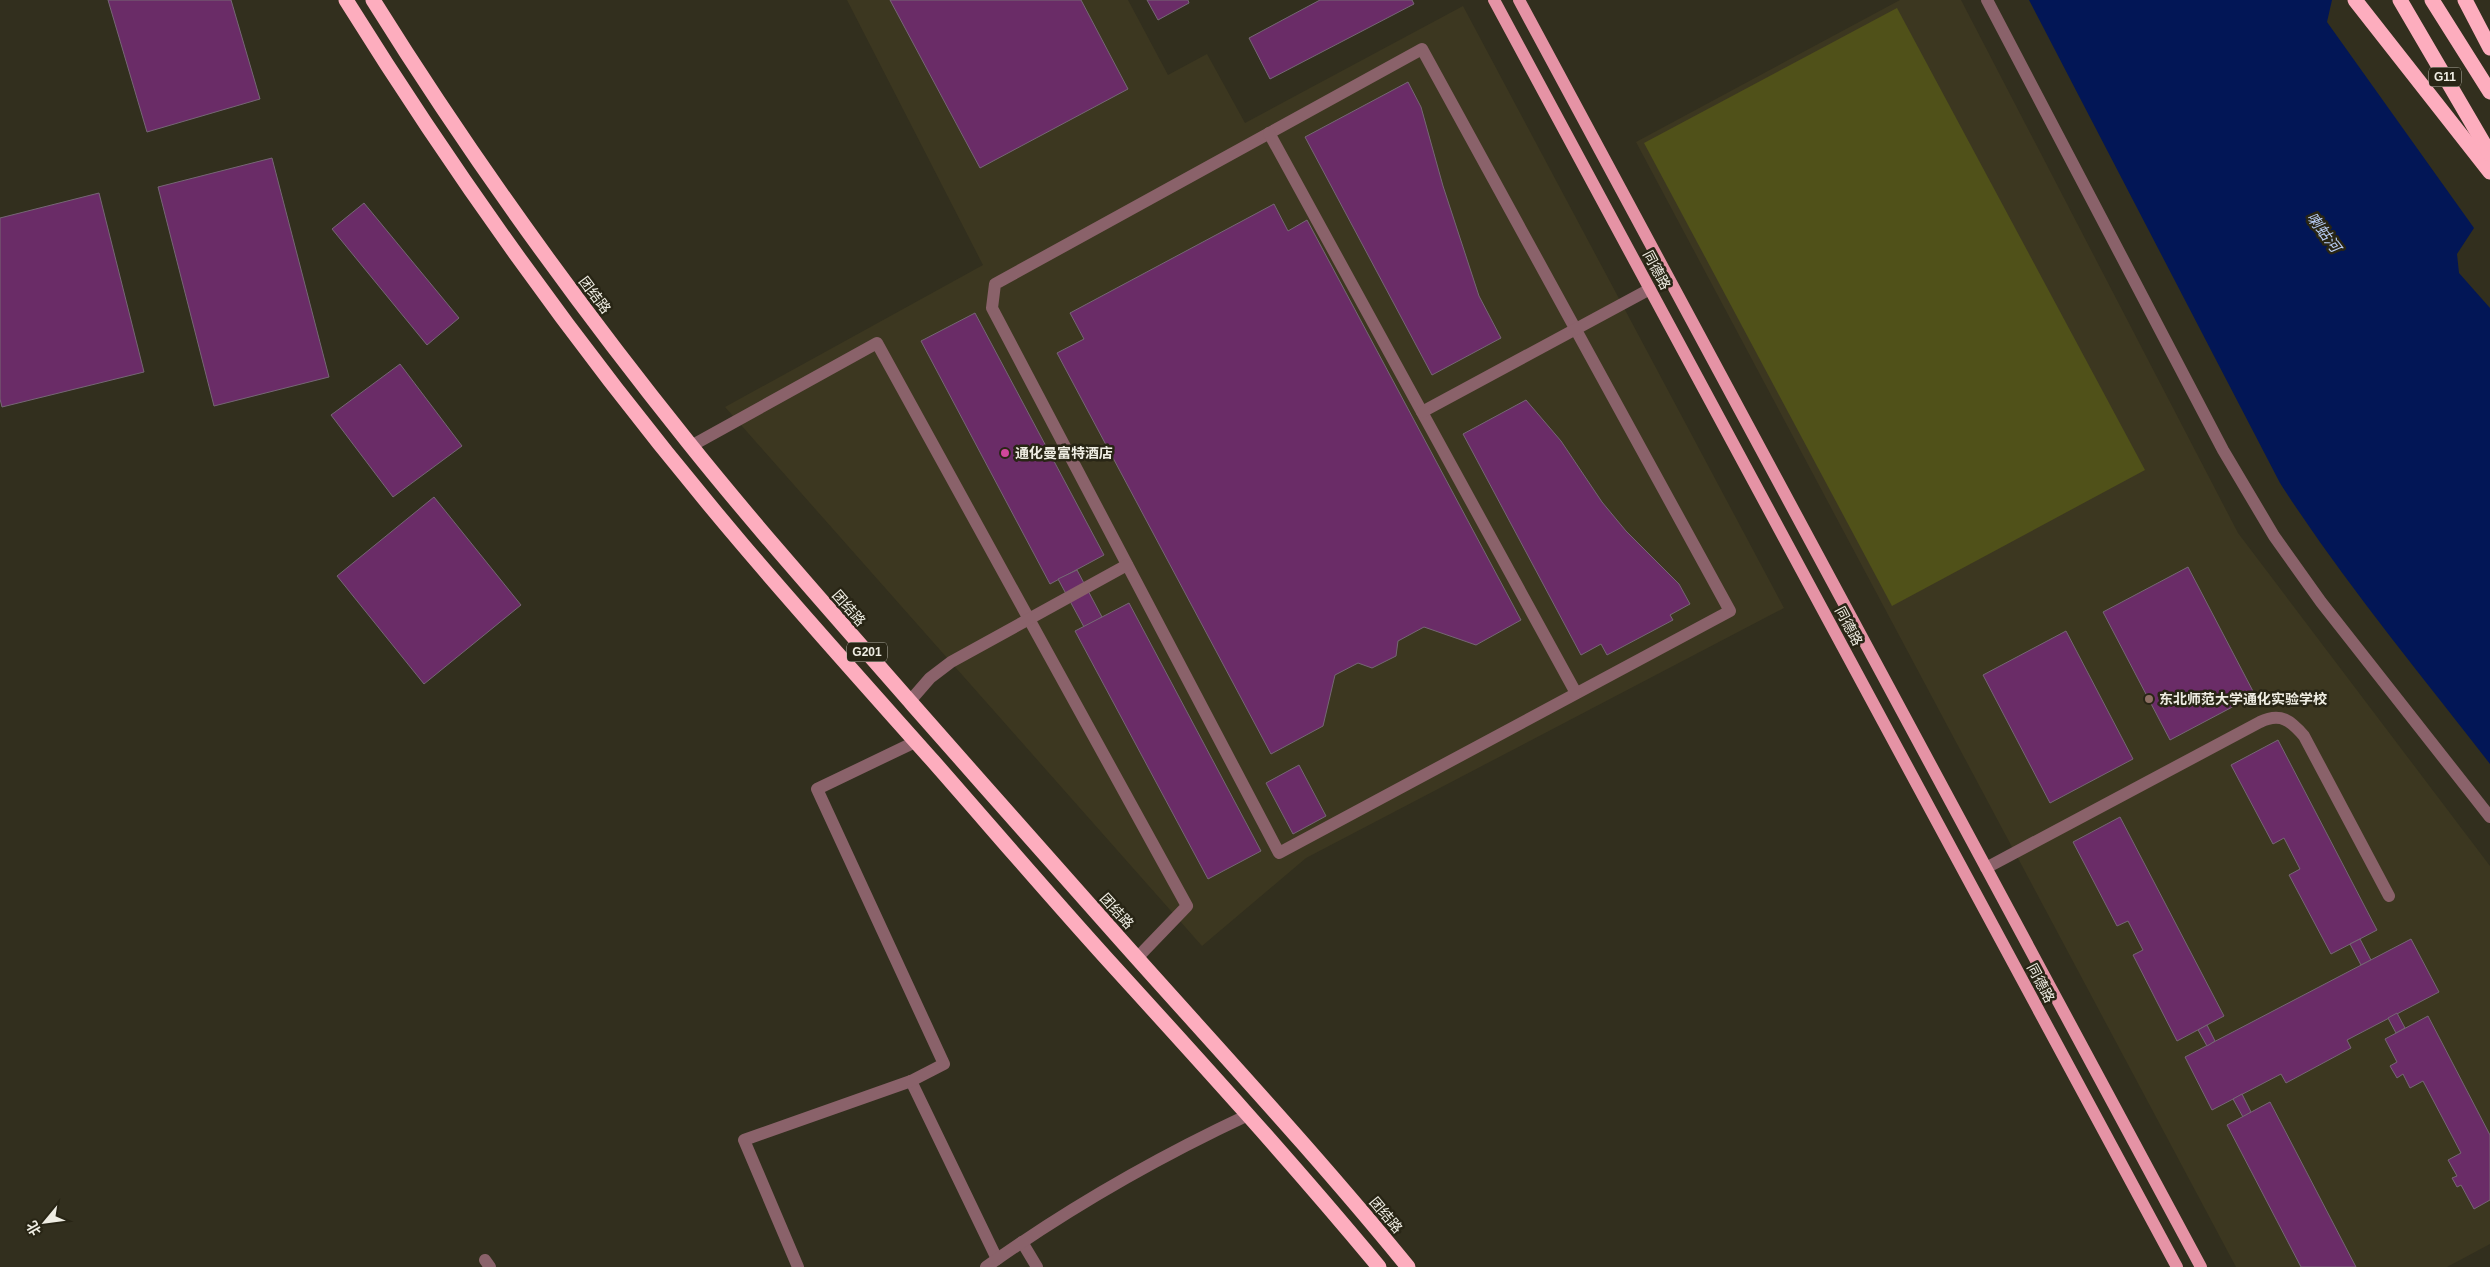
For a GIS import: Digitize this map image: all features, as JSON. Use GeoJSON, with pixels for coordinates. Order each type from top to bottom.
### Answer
{"type":"FeatureCollection","features":[{"type":"Feature","properties":{"kind":"highway","name":"G201"},"geometry":{"type":"LineString","coordinates":[[346,0],[433,135],[485,211],[610,380],[742,544],[915,742],[1248,1115],[1379,1267]]}},
{"type":"Feature","properties":{"kind":"highway","name":"团结路"},"geometry":{"type":"LineString","coordinates":[[373,0],[452,122],[509,205],[568,286],[691,446],[765,536],[1137,958],[1302,1141],[1408,1267]]}},
{"type":"Feature","properties":{"kind":"highway","name":"G11"},"geometry":{"type":"LineString","coordinates":[[2400,0],[2490,154]]}},
{"type":"Feature","properties":{"kind":"highway","name":"G11"},"geometry":{"type":"LineString","coordinates":[[2432,0],[2490,92]]}},
{"type":"Feature","properties":{"kind":"highway"},"geometry":{"type":"LineString","coordinates":[[2465,0],[2490,48]]}},
{"type":"Feature","properties":{"kind":"highway"},"geometry":{"type":"LineString","coordinates":[[2357,2],[2490,172]]}},
{"type":"Feature","properties":{"kind":"main road","name":"同德路"},"geometry":{"type":"LineString","coordinates":[[1494,0],[2176,1267]]}},
{"type":"Feature","properties":{"kind":"main road","name":"同德路"},"geometry":{"type":"LineString","coordinates":[[1519,0],[2201,1267]]}},
{"type":"Feature","properties":{"kind":"street"},"geometry":{"type":"LineString","coordinates":[[1986,0],[2223,450],[2274,536],[2321,602],[2490,817]]}},
{"type":"Feature","properties":{"kind":"street"},"geometry":{"type":"LineString","coordinates":[[1422,49],[1576,330],[1730,611],[1279,853],[992,308],[995,284],[1422,49]]}},
{"type":"Feature","properties":{"kind":"street"},"geometry":{"type":"LineString","coordinates":[[1269,133],[1576,693]]}},
{"type":"Feature","properties":{"kind":"street"},"geometry":{"type":"LineString","coordinates":[[1422,412],[1650,289]]}},
{"type":"Feature","properties":{"kind":"street"},"geometry":{"type":"LineString","coordinates":[[691,446],[877,343],[1187,906],[1137,958]]}},
{"type":"Feature","properties":{"kind":"street"},"geometry":{"type":"LineString","coordinates":[[910,701],[930,678],[951,662],[1127,565]]}},
{"type":"Feature","properties":{"kind":"street"},"geometry":{"type":"LineString","coordinates":[[1986,868],[2186,760],[2260,722],[2275,717],[2290,720],[2304,736],[2389,896]]}},
{"type":"Feature","properties":{"kind":"street"},"geometry":{"type":"LineString","coordinates":[[798,1267],[744,1140],[911,1081],[944,1064],[817,789],[915,742]]}},
{"type":"Feature","properties":{"kind":"street"},"geometry":{"type":"LineString","coordinates":[[911,1081],[997,1259]]}},
{"type":"Feature","properties":{"kind":"street"},"geometry":{"type":"LineString","coordinates":[[986,1267],[1122,1179],[1248,1115]]}},
{"type":"Feature","properties":{"kind":"street"},"geometry":{"type":"LineString","coordinates":[[1022,1242],[1037,1267]]}},
{"type":"Feature","properties":{"kind":"shaded area"},"geometry":{"type":"Polygon","coordinates":[[[847,0],[1128,0],[1168,75],[1207,54],[1245,123],[1463,6],[1784,608],[1306,858],[1202,946],[725,407],[983,265],[847,0]]]}},
{"type":"Feature","properties":{"kind":"shaded area","name":"东北师范大学通化实验学校"},"geometry":{"type":"Polygon","coordinates":[[[1900,0],[1961,0],[2238,533],[2490,866],[2490,1244],[2447,1267],[2236,1267],[1636,142],[1900,0]]]}},
{"type":"Feature","properties":{"kind":"shaded area"},"geometry":{"type":"Polygon","coordinates":[[[1897,8],[2145,470],[1892,606],[1644,143],[1897,8]]]}},
{"type":"Feature","properties":{"kind":"water","name":"喇蛄河"},"geometry":{"type":"Polygon","coordinates":[[[2029,0],[2332,0],[2327,22],[2474,228],[2457,254],[2459,273],[2490,308],[2490,764],[2355,591],[2280,483],[2029,0]]]}},
{"type":"Feature","properties":{"kind":"building"},"geometry":{"type":"Polygon","coordinates":[[[108,0],[231,0],[260,99],[147,132],[108,0]]]}},
{"type":"Feature","properties":{"kind":"building"},"geometry":{"type":"Polygon","coordinates":[[[890,0],[1081,0],[1128,89],[980,168],[890,0]]]}},
{"type":"Feature","properties":{"kind":"building"},"geometry":{"type":"Polygon","coordinates":[[[1147,0],[1188,0],[1189,3],[1158,20],[1147,0]]]}},
{"type":"Feature","properties":{"kind":"building"},"geometry":{"type":"Polygon","coordinates":[[[1320,0],[1412,0],[1414,4],[1270,79],[1249,38],[1320,0]]]}},
{"type":"Feature","properties":{"kind":"building"},"geometry":{"type":"Polygon","coordinates":[[[1408,82],[1421,107],[1443,186],[1479,296],[1501,338],[1432,375],[1305,137],[1408,82]]]}},
{"type":"Feature","properties":{"kind":"building"},"geometry":{"type":"Polygon","coordinates":[[[272,158],[329,377],[214,406],[158,187],[272,158]]]}},
{"type":"Feature","properties":{"kind":"building"},"geometry":{"type":"Polygon","coordinates":[[[99,193],[144,372],[2,407],[0,399],[0,218],[99,193]]]}},
{"type":"Feature","properties":{"kind":"building"},"geometry":{"type":"Polygon","coordinates":[[[364,203],[459,318],[427,345],[332,229],[364,203]]]}},
{"type":"Feature","properties":{"kind":"building"},"geometry":{"type":"Polygon","coordinates":[[[1274,204],[1288,231],[1307,220],[1521,620],[1476,645],[1424,627],[1398,641],[1396,656],[1372,668],[1358,663],[1335,675],[1323,726],[1271,754],[1057,353],[1084,339],[1070,313],[1274,204]]]}},
{"type":"Feature","properties":{"kind":"building"},"geometry":{"type":"Polygon","coordinates":[[[975,313],[1104,555],[1050,584],[921,341],[975,313]]]}},
{"type":"Feature","properties":{"kind":"building"},"geometry":{"type":"Polygon","coordinates":[[[400,364],[462,446],[393,497],[331,415],[400,364]]]}},
{"type":"Feature","properties":{"kind":"building"},"geometry":{"type":"Polygon","coordinates":[[[1526,400],[1561,441],[1602,502],[1626,531],[1679,584],[1690,604],[1670,615],[1673,620],[1607,655],[1601,644],[1581,655],[1463,434],[1526,400]]]}},
{"type":"Feature","properties":{"kind":"building"},"geometry":{"type":"Polygon","coordinates":[[[434,497],[521,605],[424,684],[337,576],[434,497]]]}},
{"type":"Feature","properties":{"kind":"building"},"geometry":{"type":"Polygon","coordinates":[[[2188,567],[2255,695],[2170,740],[2103,612],[2188,567]]]}},
{"type":"Feature","properties":{"kind":"building"},"geometry":{"type":"Polygon","coordinates":[[[1077,570],[1102,617],[1084,627],[1058,579],[1077,570]]]}},
{"type":"Feature","properties":{"kind":"building"},"geometry":{"type":"Polygon","coordinates":[[[1129,603],[1261,851],[1208,879],[1075,631],[1129,603]]]}},
{"type":"Feature","properties":{"kind":"building"},"geometry":{"type":"Polygon","coordinates":[[[2066,631],[2133,759],[2050,803],[1983,675],[2066,631]]]}},
{"type":"Feature","properties":{"kind":"building"},"geometry":{"type":"Polygon","coordinates":[[[2278,740],[2377,930],[2331,954],[2289,875],[2300,869],[2284,838],[2273,844],[2231,765],[2278,740]]]}},
{"type":"Feature","properties":{"kind":"building"},"geometry":{"type":"Polygon","coordinates":[[[1299,765],[1326,816],[1293,834],[1266,783],[1299,765]]]}},
{"type":"Feature","properties":{"kind":"building"},"geometry":{"type":"Polygon","coordinates":[[[2120,817],[2224,1016],[2177,1041],[2133,955],[2143,950],[2128,921],[2117,926],[2073,842],[2120,817]]]}},
{"type":"Feature","properties":{"kind":"building"},"geometry":{"type":"Polygon","coordinates":[[[2360,939],[2371,960],[2361,965],[2350,944],[2360,939]]]}},
{"type":"Feature","properties":{"kind":"building"},"geometry":{"type":"Polygon","coordinates":[[[2411,939],[2439,992],[2347,1040],[2351,1048],[2286,1083],[2281,1074],[2212,1110],[2185,1057],[2411,939]]]}},
{"type":"Feature","properties":{"kind":"building"},"geometry":{"type":"Polygon","coordinates":[[[2397,1013],[2405,1028],[2396,1033],[2388,1018],[2397,1013]]]}},
{"type":"Feature","properties":{"kind":"building"},"geometry":{"type":"Polygon","coordinates":[[[2428,1016],[2490,1135],[2490,1200],[2474,1209],[2461,1185],[2457,1187],[2452,1178],[2457,1176],[2448,1160],[2461,1153],[2423,1081],[2410,1088],[2403,1074],[2397,1078],[2390,1066],[2397,1062],[2385,1039],[2428,1016]]]}},
{"type":"Feature","properties":{"kind":"building"},"geometry":{"type":"Polygon","coordinates":[[[2207,1025],[2215,1041],[2207,1046],[2198,1030],[2207,1025]]]}},
{"type":"Feature","properties":{"kind":"building"},"geometry":{"type":"Polygon","coordinates":[[[2242,1094],[2251,1112],[2243,1117],[2233,1099],[2242,1094]]]}},
{"type":"Feature","properties":{"kind":"building"},"geometry":{"type":"Polygon","coordinates":[[[2270,1102],[2356,1267],[2301,1267],[2227,1125],[2270,1102]]]}},
{"type":"Feature","properties":{"kind":"place","name":"通化曼富特酒店"},"geometry":{"type":"Point","coordinates":[1005,453]}},
{"type":"Feature","properties":{"kind":"place","name":"东北师范大学通化实验学校"},"geometry":{"type":"Point","coordinates":[2149,699]}}]}
